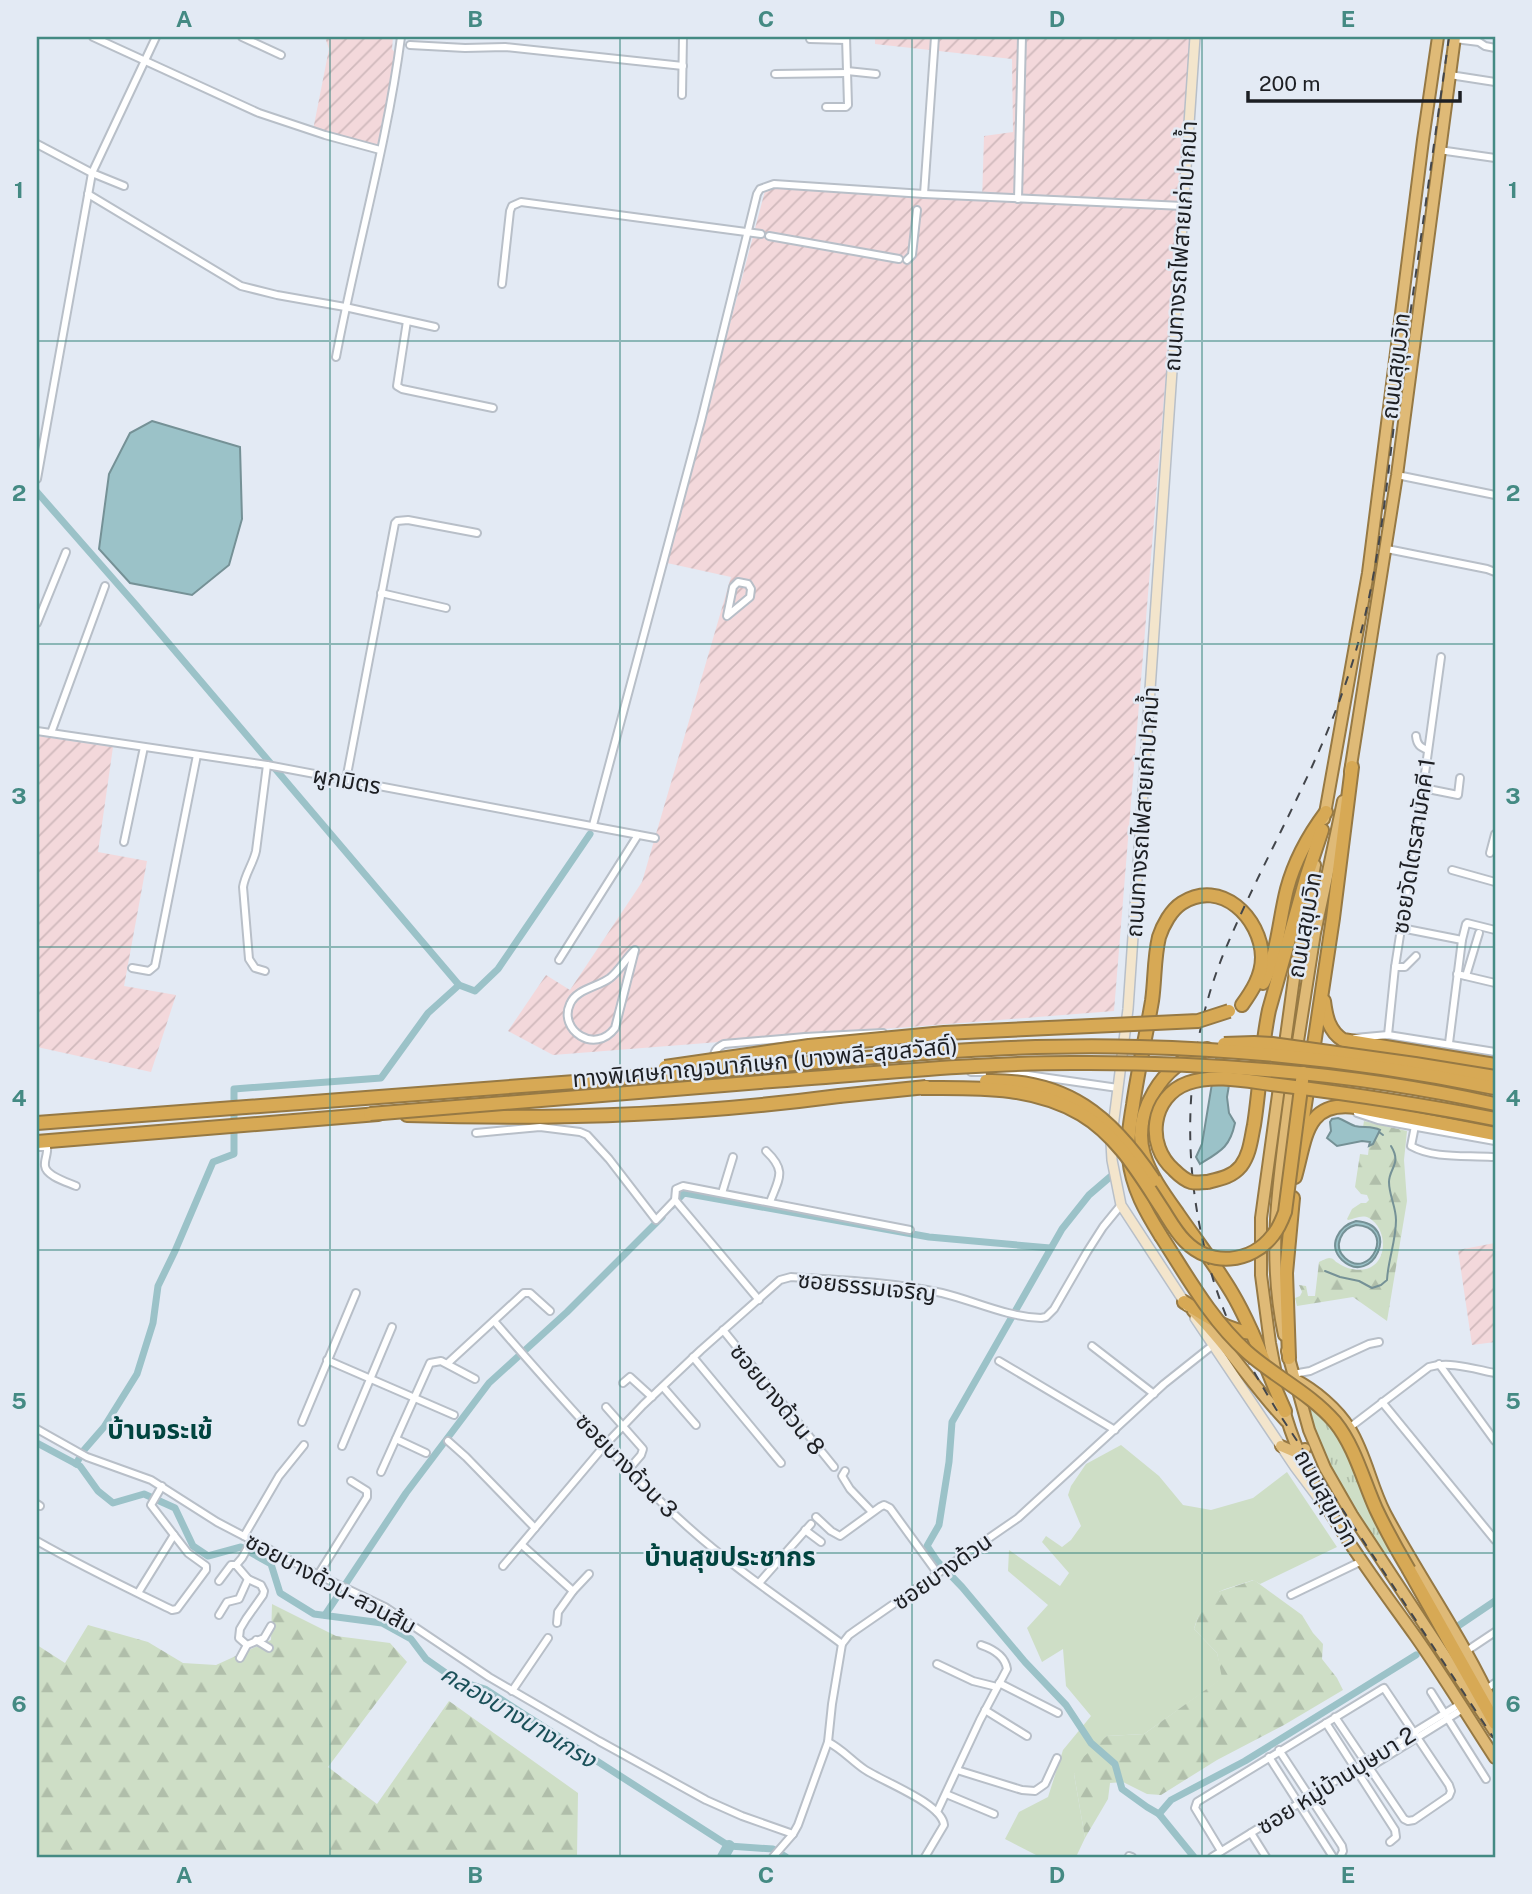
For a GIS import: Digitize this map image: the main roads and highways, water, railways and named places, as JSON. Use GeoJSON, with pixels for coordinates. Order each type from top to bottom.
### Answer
{"type":"FeatureCollection","features":[{"type":"Feature","properties":{"kind":"highway","name":"ถนนสุขุมวิท"},"geometry":{"type":"LineString","coordinates":[[1438,37],[1380,486],[1358,630],[1295,971],[1261,1217],[1261,1275],[1270,1343],[1286,1417],[1299,1452],[1336,1519],[1495,1758]]}},
{"type":"Feature","properties":{"kind":"highway","name":"ถนนสุขุมวิท"},"geometry":{"type":"LineString","coordinates":[[1455,38],[1387,549],[1352,767],[1332,848],[1304,999],[1274,1228],[1275,1266],[1283,1329],[1293,1376],[1314,1445],[1352,1515],[1495,1732]]}},
{"type":"Feature","properties":{"kind":"highway"},"geometry":{"type":"LineString","coordinates":[[1358,630],[1373,633]]}},
{"type":"Feature","properties":{"kind":"highway"},"geometry":{"type":"LineString","coordinates":[[1289,1358],[1286,1273],[1295,1177],[1352,767]]}},
{"type":"Feature","properties":{"kind":"highway"},"geometry":{"type":"LineString","coordinates":[[575,1082],[809,1046],[944,1033],[1198,1021],[1236,1008],[1256,994],[1267,976],[1287,889],[1297,861],[1309,834],[1326,811]]}},
{"type":"Feature","properties":{"kind":"highway"},"geometry":{"type":"LineString","coordinates":[[1322,830],[1269,1010],[1266,1026],[1258,1102],[1248,1154],[1235,1172],[1225,1178],[1192,1182],[1168,1165],[1158,1150],[1155,1122],[1159,1111],[1173,1092],[1190,1082],[1202,1080],[1230,1079],[1253,1082],[1397,1101],[1495,1119]]}},
{"type":"Feature","properties":{"kind":"highway"},"geometry":{"type":"LineString","coordinates":[[920,1087],[1010,1091],[1048,1099],[1082,1115],[1108,1135],[1126,1155],[1186,1242],[1196,1250],[1222,1259],[1245,1256],[1265,1244],[1279,1226],[1285,1212],[1323,938],[1338,868]]}},
{"type":"Feature","properties":{"kind":"highway"},"geometry":{"type":"LineString","coordinates":[[1236,1008],[1253,989],[1261,968],[1260,944],[1252,922],[1237,905],[1221,898],[1200,896],[1182,903],[1163,927],[1159,939],[1129,1139],[1134,1184],[1149,1216],[1207,1306],[1245,1351],[1314,1402],[1336,1424],[1348,1441],[1385,1528],[1495,1723]]}},
{"type":"Feature","properties":{"kind":"highway"},"geometry":{"type":"LineString","coordinates":[[1322,986],[1328,1022],[1334,1033],[1343,1040],[1495,1065]]}},
{"type":"Feature","properties":{"kind":"highway"},"geometry":{"type":"LineString","coordinates":[[1154,1180],[1144,1158],[1142,1144],[1141,1130],[1146,1107],[1167,1073],[1191,1056],[1212,1047],[1238,1043],[1272,1045],[1415,1064],[1495,1079]]}},
{"type":"Feature","properties":{"kind":"highway","name":"ทางพิเศษกาญจนาภิเษก (บางพลี-สุขสวัสดิ์)"},"geometry":{"type":"LineString","coordinates":[[37,1124],[968,1050],[1110,1046],[1323,1060],[1495,1088]]}},
{"type":"Feature","properties":{"kind":"highway"},"geometry":{"type":"LineString","coordinates":[[1342,1105],[1338,1097],[1336,1075],[1344,1057],[1495,1079]]}},
{"type":"Feature","properties":{"kind":"highway","name":"ทางพิเศษกาญจนาภิเษก (บางพลี-สุขสวัสดิ์)"},"geometry":{"type":"LineString","coordinates":[[37,1144],[370,1114],[933,1069],[1070,1063],[1201,1066],[1313,1075],[1399,1086],[1495,1104]]}},
{"type":"Feature","properties":{"kind":"highway"},"geometry":{"type":"LineString","coordinates":[[370,1114],[500,1117],[645,1114],[747,1107],[997,1081],[1037,1086],[1061,1093],[1083,1104],[1116,1130],[1195,1238],[1232,1293],[1252,1333],[1286,1417]]}},
{"type":"Feature","properties":{"kind":"highway"},"geometry":{"type":"LineString","coordinates":[[1295,1177],[1315,1116],[1327,1108],[1342,1105],[1495,1134]]}},
{"type":"Feature","properties":{"kind":"highway"},"geometry":{"type":"LineString","coordinates":[[1184,1302],[1219,1339],[1271,1406],[1286,1417]]}},
{"type":"Feature","properties":{"kind":"highway"},"geometry":{"type":"LineString","coordinates":[[1184,1302],[1214,1319],[1243,1332],[1252,1333]]}},
{"type":"Feature","properties":{"kind":"highway"},"geometry":{"type":"LineString","coordinates":[[1293,1376],[1333,1408],[1349,1428],[1385,1511],[1464,1652],[1490,1686],[1495,1709]]}},
{"type":"Feature","properties":{"kind":"highway"},"geometry":{"type":"LineString","coordinates":[[1281,1446],[1290,1452],[1299,1452],[1314,1445]]}},
{"type":"Feature","properties":{"kind":"main road","name":"ถนนทางรถไฟสายเก่าปากน้ำ"},"geometry":{"type":"LineString","coordinates":[[1195,37],[1127,1022],[1111,1143],[1112,1160],[1121,1205],[1281,1446],[1336,1519]]}},
{"type":"Feature","properties":{"kind":"water"},"geometry":{"type":"Polygon","coordinates":[[[152,421],[240,447],[242,519],[229,565],[192,595],[130,583],[99,549],[109,474],[130,433],[152,421]]]}},
{"type":"Feature","properties":{"kind":"water"},"geometry":{"type":"Polygon","coordinates":[[[1216,1059],[1233,1061],[1227,1097],[1229,1113],[1235,1123],[1223,1148],[1200,1164],[1196,1157],[1202,1144],[1216,1059]]]}},
{"type":"Feature","properties":{"kind":"water"},"geometry":{"type":"Polygon","coordinates":[[[1338,1118],[1355,1126],[1380,1130],[1373,1144],[1369,1146],[1370,1142],[1362,1141],[1337,1146],[1327,1138],[1331,1131],[1330,1122],[1338,1118]]]}},
{"type":"Feature","properties":{"kind":"water"},"geometry":{"type":"Polygon","coordinates":[[[1356,1221],[1370,1225],[1378,1232],[1378,1252],[1372,1261],[1363,1266],[1353,1266],[1342,1260],[1335,1248],[1340,1232],[1356,1221]],[[1356,1225],[1343,1234],[1339,1248],[1345,1258],[1354,1263],[1363,1263],[1370,1258],[1377,1242],[1375,1234],[1368,1228],[1356,1225]]]}},
{"type":"Feature","properties":{"kind":"waterway"},"geometry":{"type":"LineString","coordinates":[[37,492],[459,985],[475,991],[498,969],[590,834]]}},
{"type":"Feature","properties":{"kind":"waterway"},"geometry":{"type":"LineString","coordinates":[[76,1464],[104,1427],[137,1374],[153,1323],[158,1286],[213,1162],[234,1154],[234,1089],[381,1078],[428,1013],[459,985]]}},
{"type":"Feature","properties":{"kind":"waterway"},"geometry":{"type":"LineString","coordinates":[[1379,1132],[1383,1135]]}},
{"type":"Feature","properties":{"kind":"waterway"},"geometry":{"type":"LineString","coordinates":[[1325,1271],[1359,1281],[1372,1288],[1387,1280],[1396,1220],[1389,1187],[1395,1162],[1391,1146]]}},
{"type":"Feature","properties":{"kind":"waterway"},"geometry":{"type":"LineString","coordinates":[[1110,1177],[1089,1195],[1062,1229],[952,1422],[939,1525],[927,1546],[1025,1662],[1066,1705],[1091,1743],[1115,1764],[1122,1789],[1159,1814],[1194,1857]]}},
{"type":"Feature","properties":{"kind":"waterway"},"geometry":{"type":"LineString","coordinates":[[672,1206],[684,1193],[929,1237],[1050,1248]]}},
{"type":"Feature","properties":{"kind":"waterway"},"geometry":{"type":"LineString","coordinates":[[325,1615],[406,1493],[489,1383],[567,1312],[662,1217]]}},
{"type":"Feature","properties":{"kind":"waterway","name":"คลองบางนางเกรง"},"geometry":{"type":"LineString","coordinates":[[37,1443],[80,1466],[98,1491],[113,1503],[144,1494],[175,1508],[193,1546],[208,1556],[241,1547],[271,1564],[280,1593],[314,1614],[382,1623],[411,1639],[426,1659],[456,1680],[485,1689],[729,1846],[773,1849],[786,1857]]}},
{"type":"Feature","properties":{"kind":"waterway"},"geometry":{"type":"LineString","coordinates":[[1458,1626],[1495,1601]]}},
{"type":"Feature","properties":{"kind":"waterway"},"geometry":{"type":"LineString","coordinates":[[1159,1814],[1171,1800],[1245,1761],[1416,1655]]}},
{"type":"Feature","properties":{"kind":"waterway"},"geometry":{"type":"LineString","coordinates":[[723,1857],[729,1846]]}},
{"type":"Feature","properties":{"kind":"railway"},"geometry":{"type":"LineString","coordinates":[[1449,37],[1384,509],[1365,618],[1344,688],[1317,756],[1223,955],[1208,1000],[1197,1047],[1191,1095],[1190,1143],[1202,1239],[1215,1285],[1237,1340],[1276,1409],[1495,1740]]}},
{"type":"Feature","properties":{"kind":"district","name":"บ้านจระเข้"},"geometry":{"type":"Point","coordinates":[160,1429]}},
{"type":"Feature","properties":{"kind":"district","name":"บ้านสุขประชากร"},"geometry":{"type":"Point","coordinates":[730,1556]}}]}
